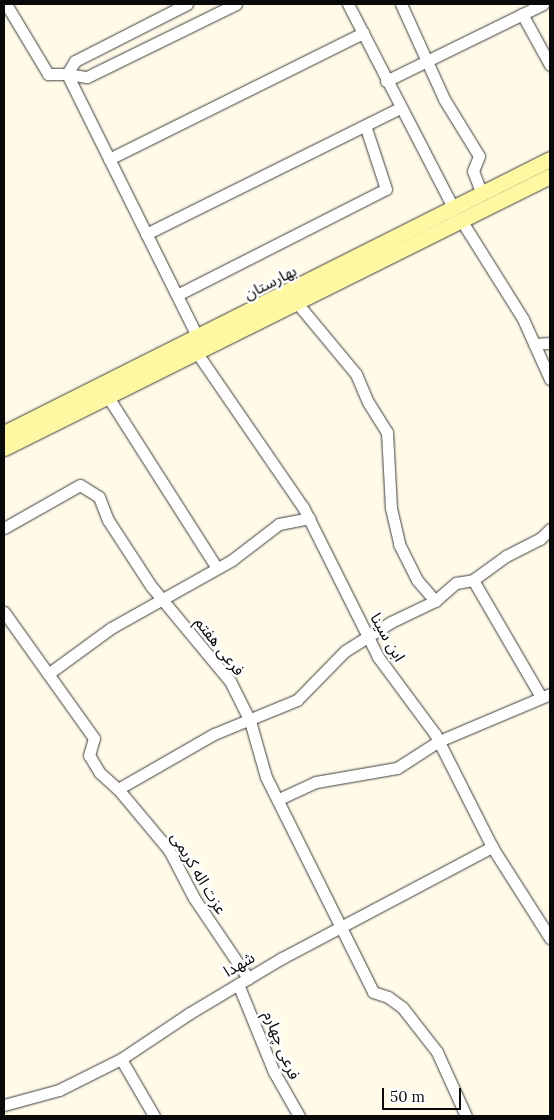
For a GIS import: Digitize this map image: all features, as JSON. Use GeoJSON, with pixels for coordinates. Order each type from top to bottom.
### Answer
{"type":"FeatureCollection","features":[{"type":"Feature","properties":{"kind":"street"},"geometry":{"type":"LineString","coordinates":[[8,4],[48,74],[87,77],[236,4]]}},
{"type":"Feature","properties":{"kind":"street"},"geometry":{"type":"LineString","coordinates":[[67,74],[75,61],[187,4]]}},
{"type":"Feature","properties":{"kind":"street"},"geometry":{"type":"LineString","coordinates":[[348,4],[400,108],[458,215],[523,319],[550,379]]}},
{"type":"Feature","properties":{"kind":"street"},"geometry":{"type":"LineString","coordinates":[[401,4],[444,99],[479,156],[473,171],[482,194]]}},
{"type":"Feature","properties":{"kind":"street"},"geometry":{"type":"LineString","coordinates":[[386,81],[543,4]]}},
{"type":"Feature","properties":{"kind":"street"},"geometry":{"type":"LineString","coordinates":[[522,14],[550,65]]}},
{"type":"Feature","properties":{"kind":"street"},"geometry":{"type":"LineString","coordinates":[[109,159],[363,33]]}},
{"type":"Feature","properties":{"kind":"street","name":"ابن سینا"},"geometry":{"type":"LineString","coordinates":[[67,74],[177,296],[198,345],[309,518],[378,657],[439,741],[492,847],[550,938]]}},
{"type":"Feature","properties":{"kind":"street"},"geometry":{"type":"LineString","coordinates":[[146,234],[400,108]]}},
{"type":"Feature","properties":{"kind":"street"},"geometry":{"type":"LineString","coordinates":[[177,296],[386,189],[365,125]]}},
{"type":"Feature","properties":{"kind":"street","name":"بهارستان"},"geometry":{"type":"LineString","coordinates":[[4,448],[108,397],[198,345],[531,178],[550,159]]}},
{"type":"Feature","properties":{"kind":"street","name":"بهارستان"},"geometry":{"type":"LineString","coordinates":[[4,433],[198,345],[297,303],[458,215],[482,194],[531,178],[550,176]]}},
{"type":"Feature","properties":{"kind":"street"},"geometry":{"type":"LineString","coordinates":[[297,303],[356,374],[368,402],[387,432],[391,508],[399,544],[417,580],[436,601]]}},
{"type":"Feature","properties":{"kind":"street"},"geometry":{"type":"LineString","coordinates":[[534,344],[550,343]]}},
{"type":"Feature","properties":{"kind":"street"},"geometry":{"type":"LineString","coordinates":[[108,397],[217,568]]}},
{"type":"Feature","properties":{"kind":"street","name":"فرعی هفتم"},"geometry":{"type":"LineString","coordinates":[[4,528],[80,485],[99,497],[108,520],[161,598],[230,681],[250,721],[266,777],[279,799],[338,928],[373,992],[388,996],[402,1007],[437,1052],[466,1116]]}},
{"type":"Feature","properties":{"kind":"street"},"geometry":{"type":"LineString","coordinates":[[4,612],[48,674],[111,628],[217,568],[279,524],[309,518]]}},
{"type":"Feature","properties":{"kind":"street"},"geometry":{"type":"LineString","coordinates":[[118,789],[147,770],[181,756],[214,734],[250,721],[297,700],[345,650],[368,638],[391,622],[436,601],[456,583],[473,580],[506,556],[540,539],[550,529]]}},
{"type":"Feature","properties":{"kind":"street"},"geometry":{"type":"LineString","coordinates":[[279,799],[316,782],[397,768],[439,741],[546,696],[473,580]]}},
{"type":"Feature","properties":{"kind":"street","name":"عزت اله کریمی"},"geometry":{"type":"LineString","coordinates":[[48,674],[94,738],[89,755],[100,773],[118,789],[169,850],[194,898],[243,981]]}},
{"type":"Feature","properties":{"kind":"street","name":"شهدا"},"geometry":{"type":"LineString","coordinates":[[4,1105],[59,1090],[121,1059],[243,981],[338,928],[492,847]]}},
{"type":"Feature","properties":{"kind":"street","name":"فرعی چهارم"},"geometry":{"type":"LineString","coordinates":[[243,981],[274,1072],[299,1116]]}},
{"type":"Feature","properties":{"kind":"street"},"geometry":{"type":"LineString","coordinates":[[121,1059],[154,1116]]}}]}
